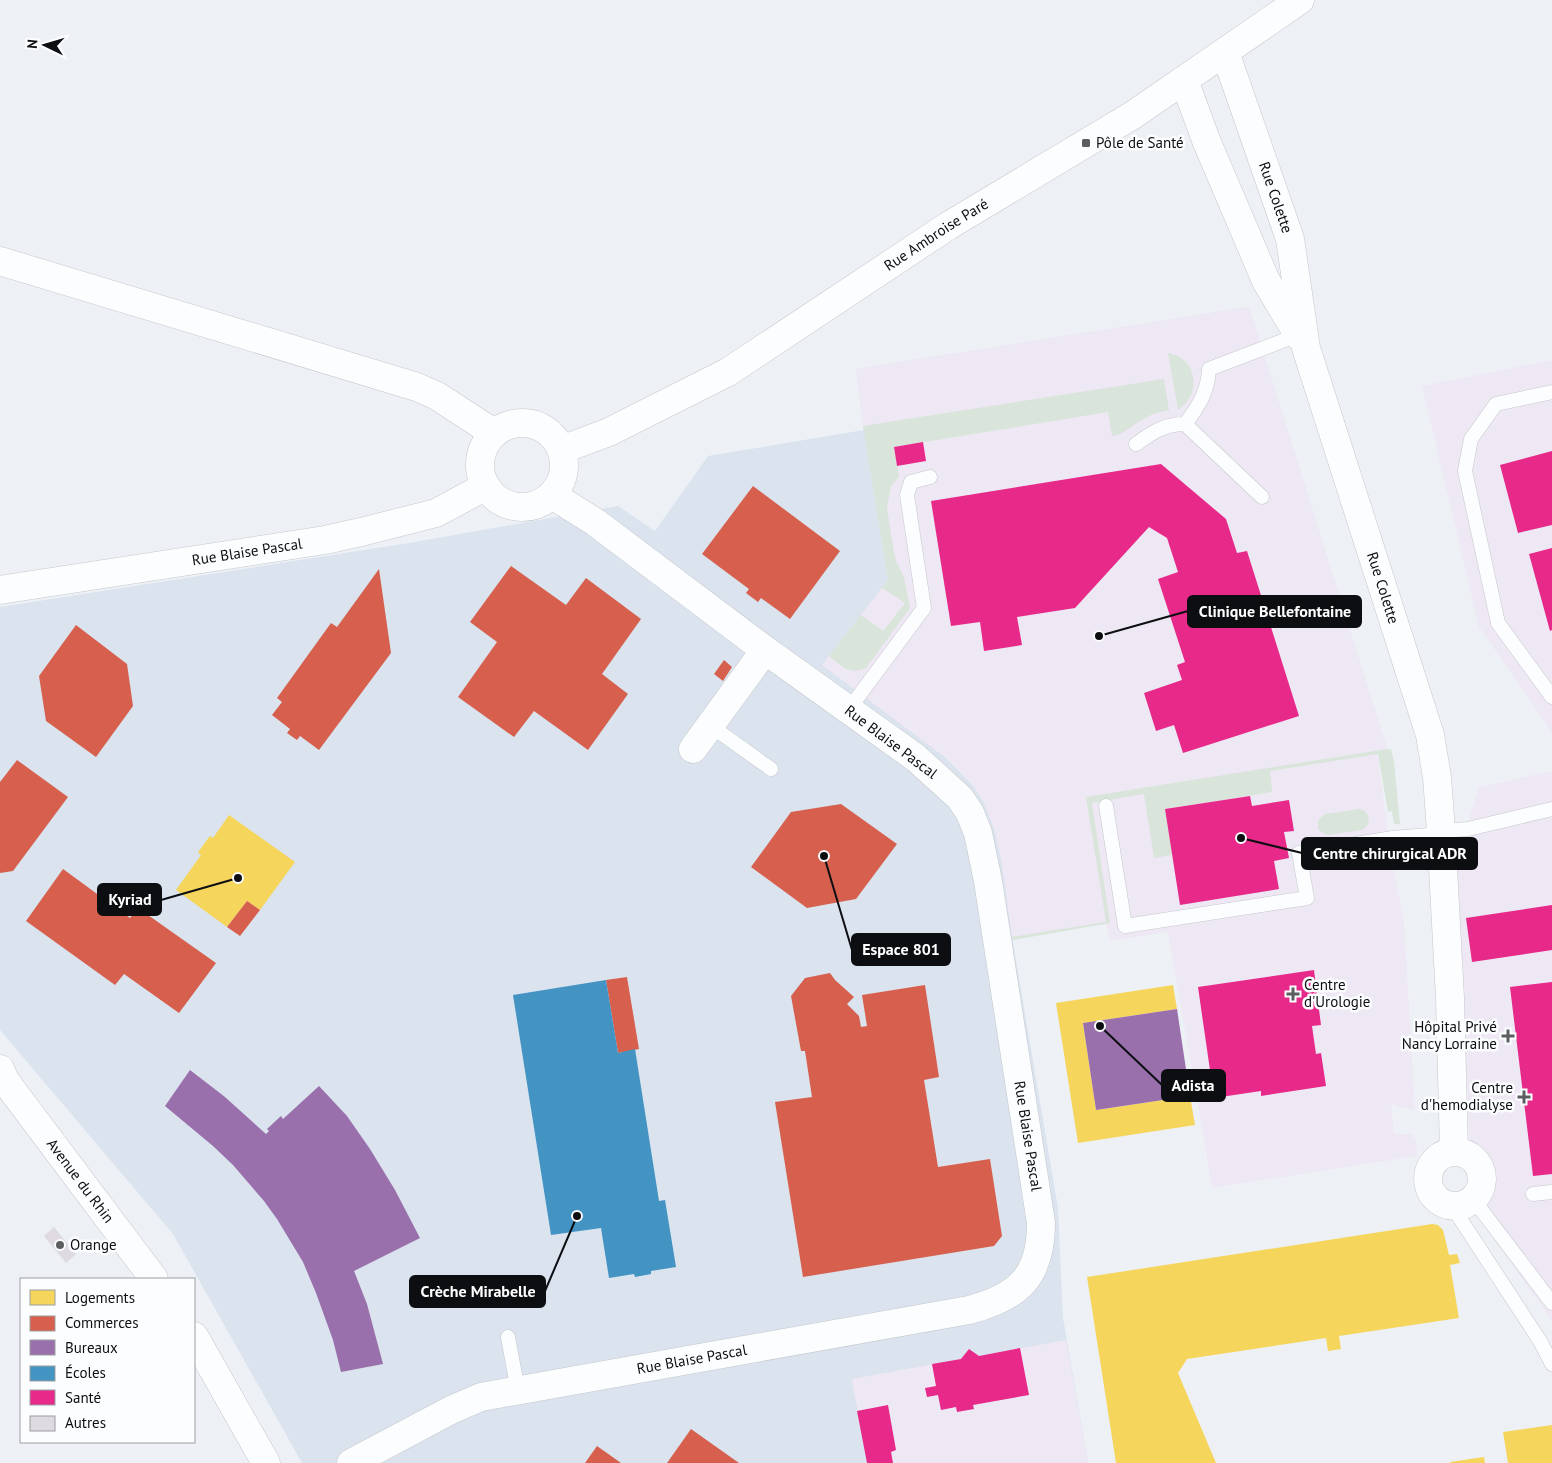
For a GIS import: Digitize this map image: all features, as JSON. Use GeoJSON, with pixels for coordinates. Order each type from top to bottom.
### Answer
{"type":"FeatureCollection","features":[{"type":"Feature","properties":{"kind":"street","name":"Rue Ambroise Paré"},"geometry":{"type":"LineString","coordinates":[[562,450],[609,432],[728,372],[948,226],[1133,115],[1300,0]]}},
{"type":"Feature","properties":{"kind":"street","name":"Rue Colette"},"geometry":{"type":"LineString","coordinates":[[1225,52],[1290,239],[1302,342],[1430,735],[1437,777],[1441,833],[1450,998],[1454,1151]]}},
{"type":"Feature","properties":{"kind":"street","name":"Rue Colette"},"geometry":{"type":"LineString","coordinates":[[1184,80],[1206,140],[1266,281],[1302,342]]}},
{"type":"Feature","properties":{"kind":"street"},"geometry":{"type":"LineString","coordinates":[[0,261],[417,387],[437,396],[494,433]]}},
{"type":"Feature","properties":{"kind":"street"},"geometry":{"type":"LineString","coordinates":[[519,422],[532,424],[544,429],[554,438],[562,450],[564,461],[563,474],[559,485],[552,495],[542,502],[530,506],[517,507],[504,504],[486,486],[480,473],[480,458],[485,444],[494,433],[505,426],[519,422]]}},
{"type":"Feature","properties":{"kind":"street","name":"Rue Blaise Pascal"},"geometry":{"type":"LineString","coordinates":[[0,590],[325,540],[436,512],[486,486]]}},
{"type":"Feature","properties":{"kind":"street","name":"Rue Blaise Pascal"},"geometry":{"type":"LineString","coordinates":[[352,1463],[451,1410],[481,1398],[991,1304],[1010,1294],[1023,1283],[1033,1268],[1040,1250],[1041,1223],[990,891],[978,833],[970,813],[960,798],[916,758],[765,650],[595,522],[552,495]]}},
{"type":"Feature","properties":{"kind":"street"},"geometry":{"type":"LineString","coordinates":[[693,749],[765,650]]}},
{"type":"Feature","properties":{"kind":"street","name":"Avenue du Rhin"},"geometry":{"type":"LineString","coordinates":[[2,1076],[153,1278]]}},
{"type":"Feature","properties":{"kind":"street"},"geometry":{"type":"LineString","coordinates":[[1454,1151],[1465,1154],[1475,1160],[1481,1170],[1483,1181],[1480,1192],[1464,1203],[1450,1207],[1440,1202],[1432,1194],[1427,1183],[1428,1172],[1434,1161],[1443,1154],[1454,1151]]}},
{"type":"Feature","properties":{"kind":"street"},"geometry":{"type":"LineString","coordinates":[[195,1338],[266,1463]]}},
{"type":"Feature","properties":{"kind":"lane"},"geometry":{"type":"LineString","coordinates":[[1185,424],[1200,405],[1208,382],[1209,369],[1302,342]]}},
{"type":"Feature","properties":{"kind":"lane"},"geometry":{"type":"LineString","coordinates":[[1552,392],[1496,404],[1471,439],[1465,471],[1498,623],[1552,697]]}},
{"type":"Feature","properties":{"kind":"lane"},"geometry":{"type":"LineString","coordinates":[[1136,444],[1158,429],[1174,424],[1185,424],[1262,497]]}},
{"type":"Feature","properties":{"kind":"lane"},"geometry":{"type":"LineString","coordinates":[[848,709],[924,608],[907,495],[912,482],[930,477]]}},
{"type":"Feature","properties":{"kind":"lane"},"geometry":{"type":"LineString","coordinates":[[711,726],[771,769]]}},
{"type":"Feature","properties":{"kind":"lane"},"geometry":{"type":"LineString","coordinates":[[1106,806],[1125,926],[1307,898],[1299,852],[1441,833],[1552,808]]}},
{"type":"Feature","properties":{"kind":"lane"},"geometry":{"type":"LineString","coordinates":[[1533,1194],[1552,1192]]}},
{"type":"Feature","properties":{"kind":"lane"},"geometry":{"type":"LineString","coordinates":[[1552,1303],[1464,1203],[1459,1217],[1540,1341],[1552,1364]]}},
{"type":"Feature","properties":{"kind":"lane"},"geometry":{"type":"LineString","coordinates":[[508,1337],[518,1391]]}},
{"type":"Feature","properties":{"kind":"shaded area"},"geometry":{"type":"Polygon","coordinates":[[[1249,307],[1387,749],[1377,751],[1106,922],[1012,937],[1058,1208],[1063,1318],[1088,1463],[302,1463],[173,1234],[0,1030],[0,607],[409,543],[618,506],[655,531],[708,456],[864,430],[856,369],[1249,307]]]}},
{"type":"Feature","properties":{"kind":"shaded area"},"geometry":{"type":"Polygon","coordinates":[[[1249,307],[1387,749],[1377,751],[1391,856],[1404,920],[1415,1110],[1399,1107],[1391,1102],[1394,1134],[1410,1134],[1416,1139],[1417,1156],[1212,1188],[1168,932],[1110,941],[1106,922],[1012,937],[1002,865],[995,831],[984,803],[974,787],[946,758],[822,665],[888,580],[863,426],[856,369],[1249,307]]]}},
{"type":"Feature","properties":{"kind":"shaded area"},"geometry":{"type":"Polygon","coordinates":[[[1168,353],[1178,356],[1186,362],[1191,369],[1193,378],[1191,395],[1178,410],[1168,353]]]}},
{"type":"Feature","properties":{"kind":"shaded area"},"geometry":{"type":"Polygon","coordinates":[[[1552,360],[1552,732],[1479,627],[1422,386],[1552,360]]]}},
{"type":"Feature","properties":{"kind":"shaded area"},"geometry":{"type":"Polygon","coordinates":[[[1164,379],[1169,410],[1156,413],[1141,420],[1117,435],[1112,436],[1108,412],[894,447],[899,477],[891,486],[887,508],[894,553],[904,577],[910,608],[866,668],[855,671],[846,669],[829,656],[861,615],[883,631],[905,603],[882,588],[888,580],[863,426],[1164,379]]]}},
{"type":"Feature","properties":{"kind":"shaded area"},"geometry":{"type":"Polygon","coordinates":[[[1391,749],[1394,761],[1400,824],[1394,824],[1392,811],[1388,812],[1378,754],[1270,771],[1272,792],[1165,809],[1172,855],[1154,858],[1144,794],[1092,803],[1110,923],[1013,940],[1012,937],[1106,922],[1086,797],[1391,749]]]}},
{"type":"Feature","properties":{"kind":"shaded area","name":"Hôpital Privé Nancy Lorraine"},"geometry":{"type":"Polygon","coordinates":[[[1552,771],[1552,1321],[1473,1210],[1456,862],[1479,787],[1552,771]]]}},
{"type":"Feature","properties":{"kind":"shaded area"},"geometry":{"type":"Polygon","coordinates":[[[1359,809],[1366,812],[1369,818],[1369,821],[1362,830],[1328,835],[1318,829],[1318,820],[1325,814],[1359,809]]]}},
{"type":"Feature","properties":{"kind":"shaded area"},"geometry":{"type":"Polygon","coordinates":[[[1066,1340],[1088,1463],[867,1463],[852,1379],[961,1359],[969,1349],[979,1356],[1066,1340]]]}},
{"type":"Feature","properties":{"kind":"building: Logements"},"geometry":{"type":"Polygon","coordinates":[[[229,815],[295,862],[260,910],[247,901],[227,927],[176,890],[201,855],[198,852],[210,836],[213,838],[229,815]]]}},
{"type":"Feature","properties":{"kind":"building: Logements"},"geometry":{"type":"Polygon","coordinates":[[[1173,985],[1177,1009],[1083,1023],[1096,1110],[1190,1096],[1195,1125],[1078,1143],[1056,1003],[1173,985]]]}},
{"type":"Feature","properties":{"kind":"building: Logements"},"geometry":{"type":"Polygon","coordinates":[[[1432,1224],[1438,1225],[1443,1230],[1449,1255],[1457,1254],[1460,1263],[1450,1265],[1459,1318],[1339,1336],[1341,1349],[1328,1351],[1326,1338],[1187,1359],[1178,1373],[1216,1463],[1116,1463],[1087,1277],[1432,1224]]]}},
{"type":"Feature","properties":{"kind":"building: Logements"},"geometry":{"type":"Polygon","coordinates":[[[1552,1425],[1552,1463],[1508,1463],[1503,1432],[1552,1425]]]}},
{"type":"Feature","properties":{"kind":"building: Logements"},"geometry":{"type":"Polygon","coordinates":[[[1484,1457],[1485,1463],[1450,1463],[1450,1462],[1484,1457]]]}},
{"type":"Feature","properties":{"kind":"building: Commerces"},"geometry":{"type":"Polygon","coordinates":[[[753,486],[840,551],[790,619],[761,598],[758,602],[746,593],[749,589],[702,554],[753,486]]]}},
{"type":"Feature","properties":{"kind":"building: Commerces"},"geometry":{"type":"Polygon","coordinates":[[[511,566],[566,605],[586,578],[641,619],[602,674],[628,694],[588,750],[534,711],[514,737],[458,697],[497,642],[470,622],[511,566]]]}},
{"type":"Feature","properties":{"kind":"building: Commerces"},"geometry":{"type":"Polygon","coordinates":[[[379,569],[391,653],[319,750],[300,736],[297,740],[287,733],[290,729],[272,715],[282,702],[277,698],[331,623],[337,627],[379,569]]]}},
{"type":"Feature","properties":{"kind":"building: Commerces"},"geometry":{"type":"Polygon","coordinates":[[[76,625],[127,664],[133,706],[96,757],[46,721],[39,676],[76,625]]]}},
{"type":"Feature","properties":{"kind":"building: Commerces"},"geometry":{"type":"Polygon","coordinates":[[[724,660],[732,667],[723,681],[714,674],[724,660]]]}},
{"type":"Feature","properties":{"kind":"building: Commerces"},"geometry":{"type":"Polygon","coordinates":[[[17,760],[68,797],[13,871],[0,873],[0,782],[17,760]]]}},
{"type":"Feature","properties":{"kind":"building: Commerces"},"geometry":{"type":"Polygon","coordinates":[[[841,804],[897,844],[856,899],[807,908],[751,867],[791,812],[841,804]]]}},
{"type":"Feature","properties":{"kind":"building: Commerces"},"geometry":{"type":"Polygon","coordinates":[[[63,869],[130,918],[138,908],[216,963],[179,1013],[124,974],[115,985],[26,921],[63,869]]]}},
{"type":"Feature","properties":{"kind":"building: Commerces"},"geometry":{"type":"Polygon","coordinates":[[[247,901],[260,910],[240,936],[227,927],[247,901]]]}},
{"type":"Feature","properties":{"kind":"building: Commerces"},"geometry":{"type":"Polygon","coordinates":[[[830,973],[854,997],[847,1004],[859,1016],[861,1027],[867,1026],[862,995],[925,985],[939,1077],[924,1080],[938,1167],[990,1159],[1002,1236],[994,1246],[803,1277],[775,1102],[812,1097],[805,1051],[801,1051],[791,996],[805,978],[830,973]]]}},
{"type":"Feature","properties":{"kind":"building: Commerces"},"geometry":{"type":"Polygon","coordinates":[[[627,977],[639,1049],[618,1053],[606,980],[627,977]]]}},
{"type":"Feature","properties":{"kind":"building: Commerces"},"geometry":{"type":"Polygon","coordinates":[[[691,1429],[739,1463],[667,1463],[691,1429]]]}},
{"type":"Feature","properties":{"kind":"building: Commerces"},"geometry":{"type":"Polygon","coordinates":[[[597,1446],[621,1463],[585,1463],[597,1446]]]}},
{"type":"Feature","properties":{"kind":"building: Bureaux"},"geometry":{"type":"Polygon","coordinates":[[[1177,1009],[1190,1096],[1096,1110],[1083,1023],[1177,1009]]]}},
{"type":"Feature","properties":{"kind":"building: Bureaux"},"geometry":{"type":"Polygon","coordinates":[[[190,1070],[225,1097],[266,1134],[269,1131],[267,1129],[281,1116],[283,1119],[319,1086],[347,1116],[370,1149],[395,1190],[420,1238],[354,1271],[367,1304],[383,1364],[341,1372],[333,1340],[316,1293],[303,1262],[277,1219],[233,1165],[165,1106],[190,1070]]]}},
{"type":"Feature","properties":{"kind":"building: Écoles"},"geometry":{"type":"Polygon","coordinates":[[[606,980],[618,1053],[635,1049],[659,1201],[665,1200],[676,1267],[651,1271],[651,1274],[635,1277],[634,1274],[609,1278],[601,1228],[551,1235],[513,995],[606,980]]]}},
{"type":"Feature","properties":{"kind":"building: Santé"},"geometry":{"type":"Polygon","coordinates":[[[923,442],[926,461],[897,466],[894,447],[923,442]]]}},
{"type":"Feature","properties":{"kind":"building: Santé"},"geometry":{"type":"Polygon","coordinates":[[[1552,451],[1552,525],[1518,533],[1500,465],[1552,451]]]}},
{"type":"Feature","properties":{"kind":"building: Santé"},"geometry":{"type":"Polygon","coordinates":[[[1161,464],[1226,519],[1237,553],[1247,551],[1299,716],[1183,753],[1174,725],[1156,731],[1144,693],[1182,680],[1177,665],[1185,662],[1158,579],[1178,572],[1167,538],[1149,527],[1075,608],[1017,617],[1022,645],[984,651],[980,622],[951,626],[931,501],[1161,464]]]}},
{"type":"Feature","properties":{"kind":"building: Santé"},"geometry":{"type":"Polygon","coordinates":[[[1552,548],[1552,630],[1550,631],[1529,554],[1552,548]]]}},
{"type":"Feature","properties":{"kind":"building: Santé"},"geometry":{"type":"Polygon","coordinates":[[[1250,796],[1252,806],[1289,800],[1294,831],[1284,832],[1289,858],[1274,861],[1279,889],[1180,905],[1165,809],[1250,796]]]}},
{"type":"Feature","properties":{"kind":"building: Santé"},"geometry":{"type":"Polygon","coordinates":[[[1552,905],[1552,950],[1472,962],[1466,918],[1552,905]]]}},
{"type":"Feature","properties":{"kind":"building: Santé"},"geometry":{"type":"Polygon","coordinates":[[[1314,970],[1321,1025],[1312,1026],[1316,1054],[1321,1053],[1326,1086],[1261,1096],[1261,1091],[1214,1098],[1198,987],[1314,970]]]}},
{"type":"Feature","properties":{"kind":"building: Santé"},"geometry":{"type":"Polygon","coordinates":[[[1552,982],[1552,1174],[1533,1176],[1510,987],[1552,982]]]}},
{"type":"Feature","properties":{"kind":"building: Santé"},"geometry":{"type":"Polygon","coordinates":[[[1020,1348],[1029,1395],[973,1405],[974,1409],[957,1412],[956,1407],[941,1410],[938,1395],[927,1397],[925,1388],[936,1386],[932,1364],[961,1359],[969,1349],[979,1356],[1020,1348]]]}},
{"type":"Feature","properties":{"kind":"building: Santé"},"geometry":{"type":"Polygon","coordinates":[[[888,1405],[896,1450],[891,1452],[893,1463],[867,1463],[857,1411],[888,1405]]]}},
{"type":"Feature","properties":{"kind":"building: Autres","name":"Orange"},"geometry":{"type":"Polygon","coordinates":[[[54,1227],[76,1254],[66,1263],[44,1236],[54,1227]]]}},
{"type":"Feature","properties":{"kind":"place","name":"Pôle de Santé"},"geometry":{"type":"Point","coordinates":[1086,143]}},
{"type":"Feature","properties":{"kind":"place","name":"Clinique Bellefontaine"},"geometry":{"type":"Point","coordinates":[1099,636]}},
{"type":"Feature","properties":{"kind":"place","name":"Centre chirurgical ADR"},"geometry":{"type":"Point","coordinates":[1241,838]}},
{"type":"Feature","properties":{"kind":"place","name":"Espace 801"},"geometry":{"type":"Point","coordinates":[824,856]}},
{"type":"Feature","properties":{"kind":"place","name":"Kyriad"},"geometry":{"type":"Point","coordinates":[238,878]}},
{"type":"Feature","properties":{"kind":"place","name":"Centre d'Urologie"},"geometry":{"type":"Point","coordinates":[1293,994]}},
{"type":"Feature","properties":{"kind":"place","name":"Adista"},"geometry":{"type":"Point","coordinates":[1100,1026]}},
{"type":"Feature","properties":{"kind":"place","name":"Hôpital Privé Nancy Lorraine"},"geometry":{"type":"Point","coordinates":[1508,1036]}},
{"type":"Feature","properties":{"kind":"place","name":"Centre d'hemodialyse"},"geometry":{"type":"Point","coordinates":[1524,1097]}},
{"type":"Feature","properties":{"kind":"place","name":"Crèche Mirabelle"},"geometry":{"type":"Point","coordinates":[577,1216]}},
{"type":"Feature","properties":{"kind":"place","name":"Orange"},"geometry":{"type":"Point","coordinates":[60,1245]}}]}
